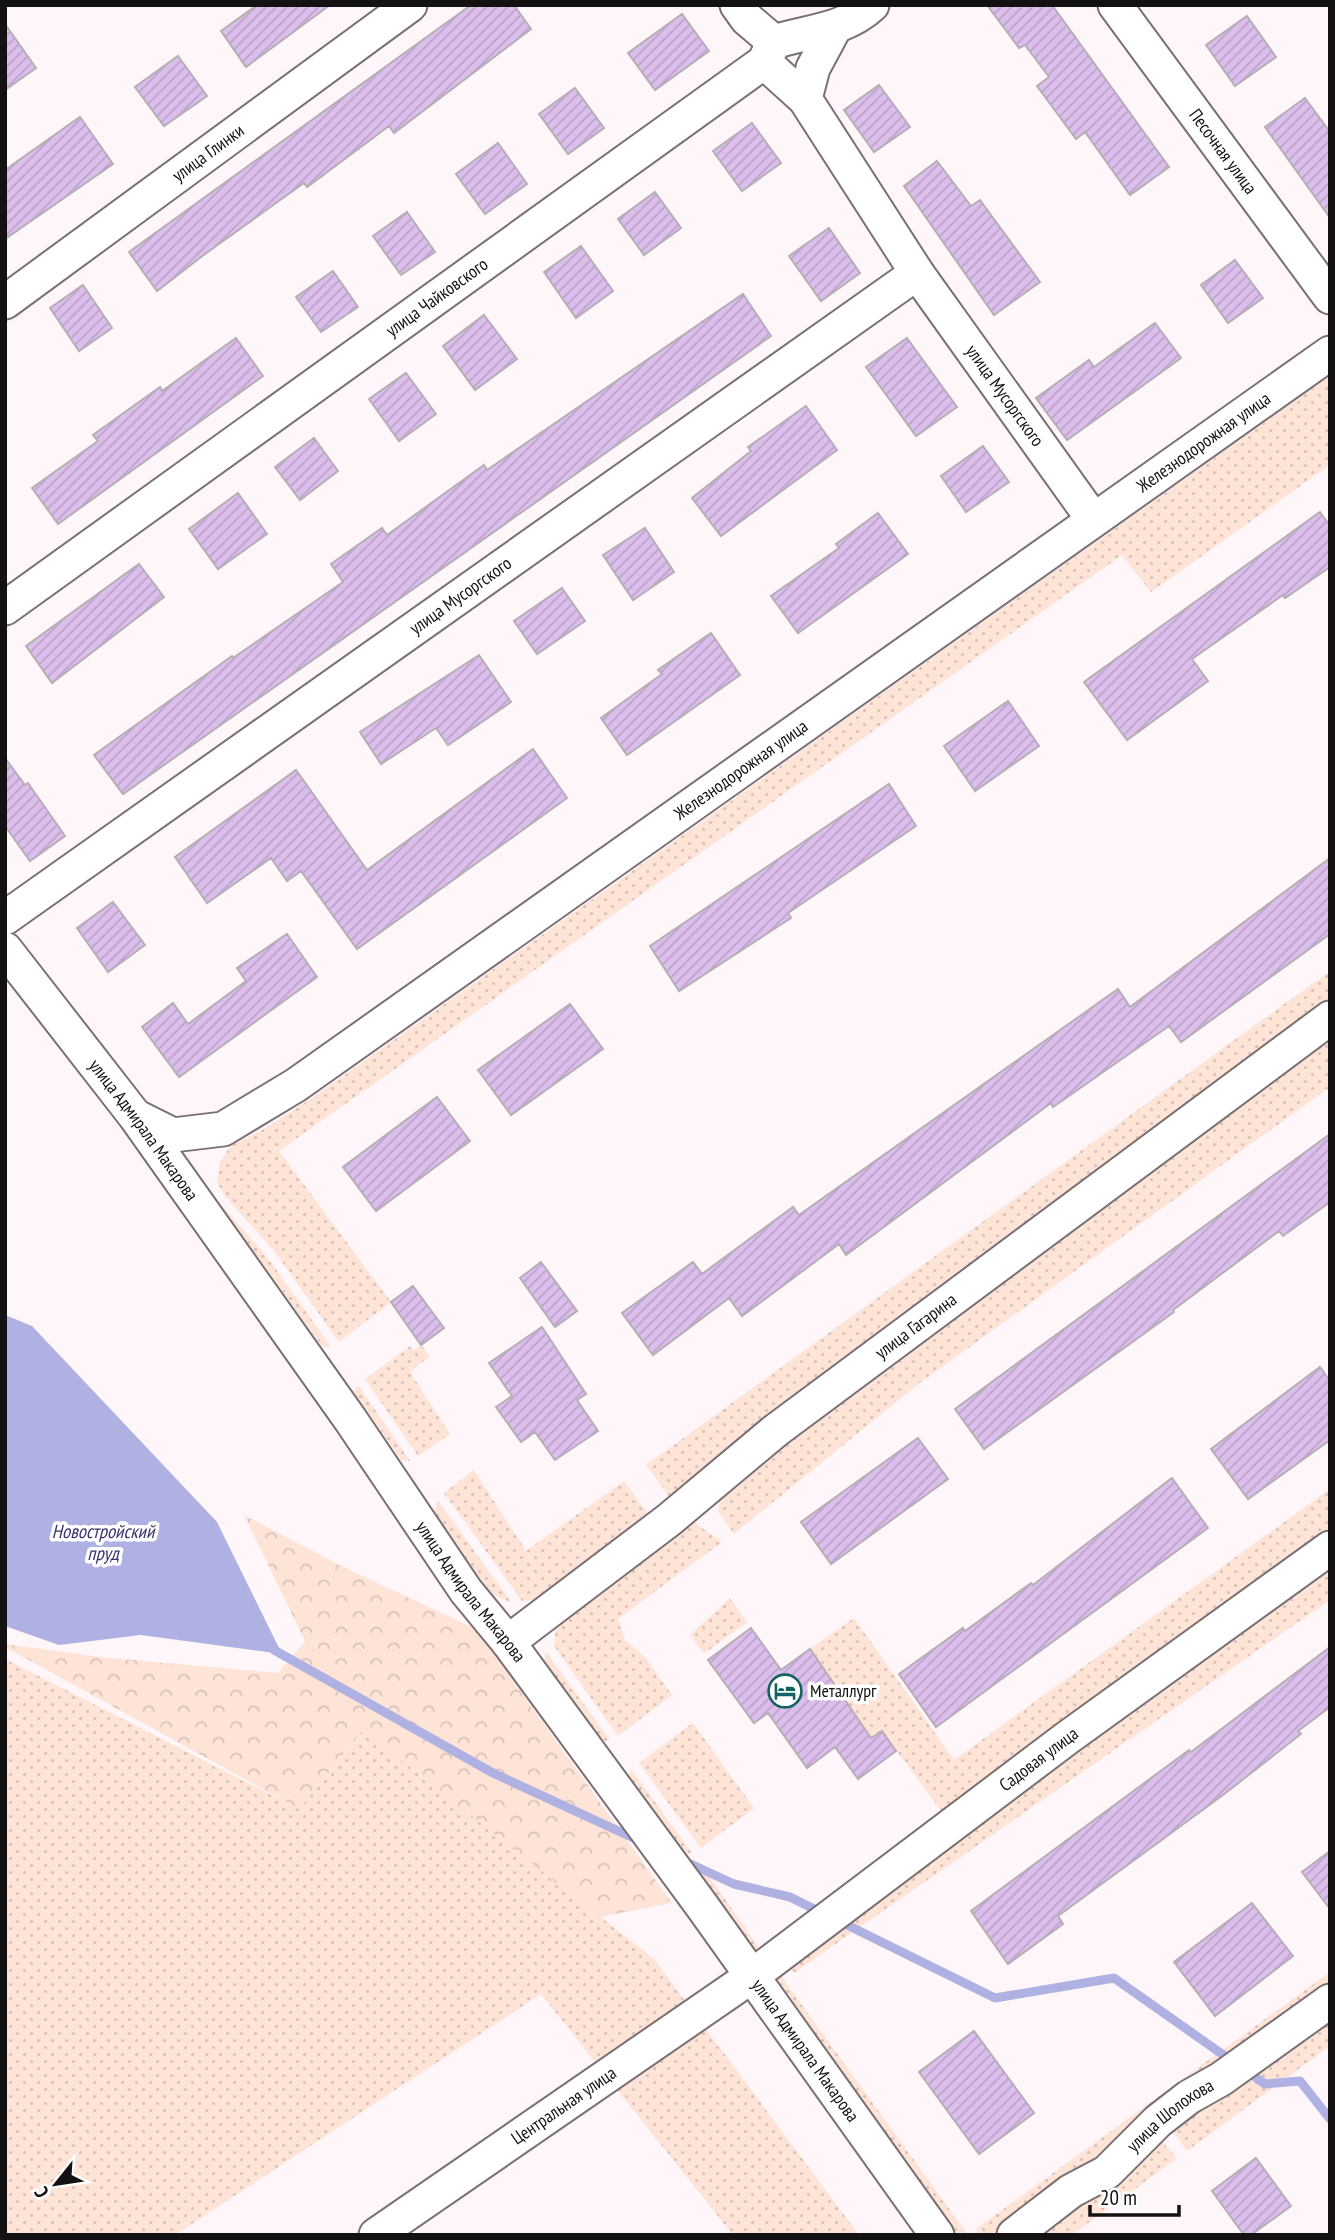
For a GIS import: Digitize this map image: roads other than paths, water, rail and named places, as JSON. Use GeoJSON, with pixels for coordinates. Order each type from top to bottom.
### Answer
{"type":"FeatureCollection","features":[{"type":"Feature","properties":{"kind":"street","name":"улица Глинки"},"geometry":{"type":"LineString","coordinates":[[5,302],[410,5]]}},
{"type":"Feature","properties":{"kind":"street"},"geometry":{"type":"LineString","coordinates":[[737,5],[769,52]]}},
{"type":"Feature","properties":{"kind":"street","name":"улица Чайковского"},"geometry":{"type":"LineString","coordinates":[[5,608],[769,52],[797,34],[834,29],[872,5]]}},
{"type":"Feature","properties":{"kind":"street","name":"Песочная улица"},"geometry":{"type":"LineString","coordinates":[[1125,9],[1330,297]]}},
{"type":"Feature","properties":{"kind":"street"},"geometry":{"type":"LineString","coordinates":[[805,99],[813,68],[834,29]]}},
{"type":"Feature","properties":{"kind":"street","name":"улица Мусоргского"},"geometry":{"type":"LineString","coordinates":[[769,52],[805,99],[917,273],[1093,519]]}},
{"type":"Feature","properties":{"kind":"street","name":"улица Мусоргского"},"geometry":{"type":"LineString","coordinates":[[5,918],[917,273]]}},
{"type":"Feature","properties":{"kind":"street","name":"Железнодорожная улица"},"geometry":{"type":"LineString","coordinates":[[135,1116],[173,1135],[223,1129],[296,1086],[1330,352]]}},
{"type":"Feature","properties":{"kind":"street","name":"улица Адмирала Макарова"},"geometry":{"type":"LineString","coordinates":[[5,950],[135,1116],[350,1419],[466,1591],[508,1642],[937,2235]]}},
{"type":"Feature","properties":{"kind":"street","name":"улица Гагарина"},"geometry":{"type":"LineString","coordinates":[[508,1642],[670,1520],[775,1431],[1330,1018]]}},
{"type":"Feature","properties":{"kind":"street","name":"Садовая улица"},"geometry":{"type":"LineString","coordinates":[[751,1976],[1067,1738],[1330,1549]]}},
{"type":"Feature","properties":{"kind":"street","name":"Центральная улица"},"geometry":{"type":"LineString","coordinates":[[376,2235],[751,1976]]}},
{"type":"Feature","properties":{"kind":"street","name":"улица Шолохова"},"geometry":{"type":"LineString","coordinates":[[1014,2235],[1071,2191],[1107,2172],[1157,2121],[1189,2097],[1221,2079],[1330,2001]]}},
{"type":"Feature","properties":{"kind":"water","name":"Новостройский пруд"},"geometry":{"type":"Polygon","coordinates":[[[5,1315],[32,1326],[217,1522],[282,1654],[141,1635],[59,1645],[5,1626],[5,1315]]]}},
{"type":"Feature","properties":{"kind":"waterway"},"geometry":{"type":"LineString","coordinates":[[274,1650],[493,1773],[640,1841]]}},
{"type":"Feature","properties":{"kind":"waterway"},"geometry":{"type":"LineString","coordinates":[[684,1861],[734,1884],[790,1897],[824,1914]]}},
{"type":"Feature","properties":{"kind":"waterway"},"geometry":{"type":"LineString","coordinates":[[837,1920],[995,1998],[1114,1978],[1232,2061]]}},
{"type":"Feature","properties":{"kind":"waterway"},"geometry":{"type":"LineString","coordinates":[[1247,2071],[1265,2084],[1300,2081],[1330,2119]]}},
{"type":"Feature","properties":{"kind":"place","name":"Металлург"},"geometry":{"type":"Point","coordinates":[785,1691]}}]}
